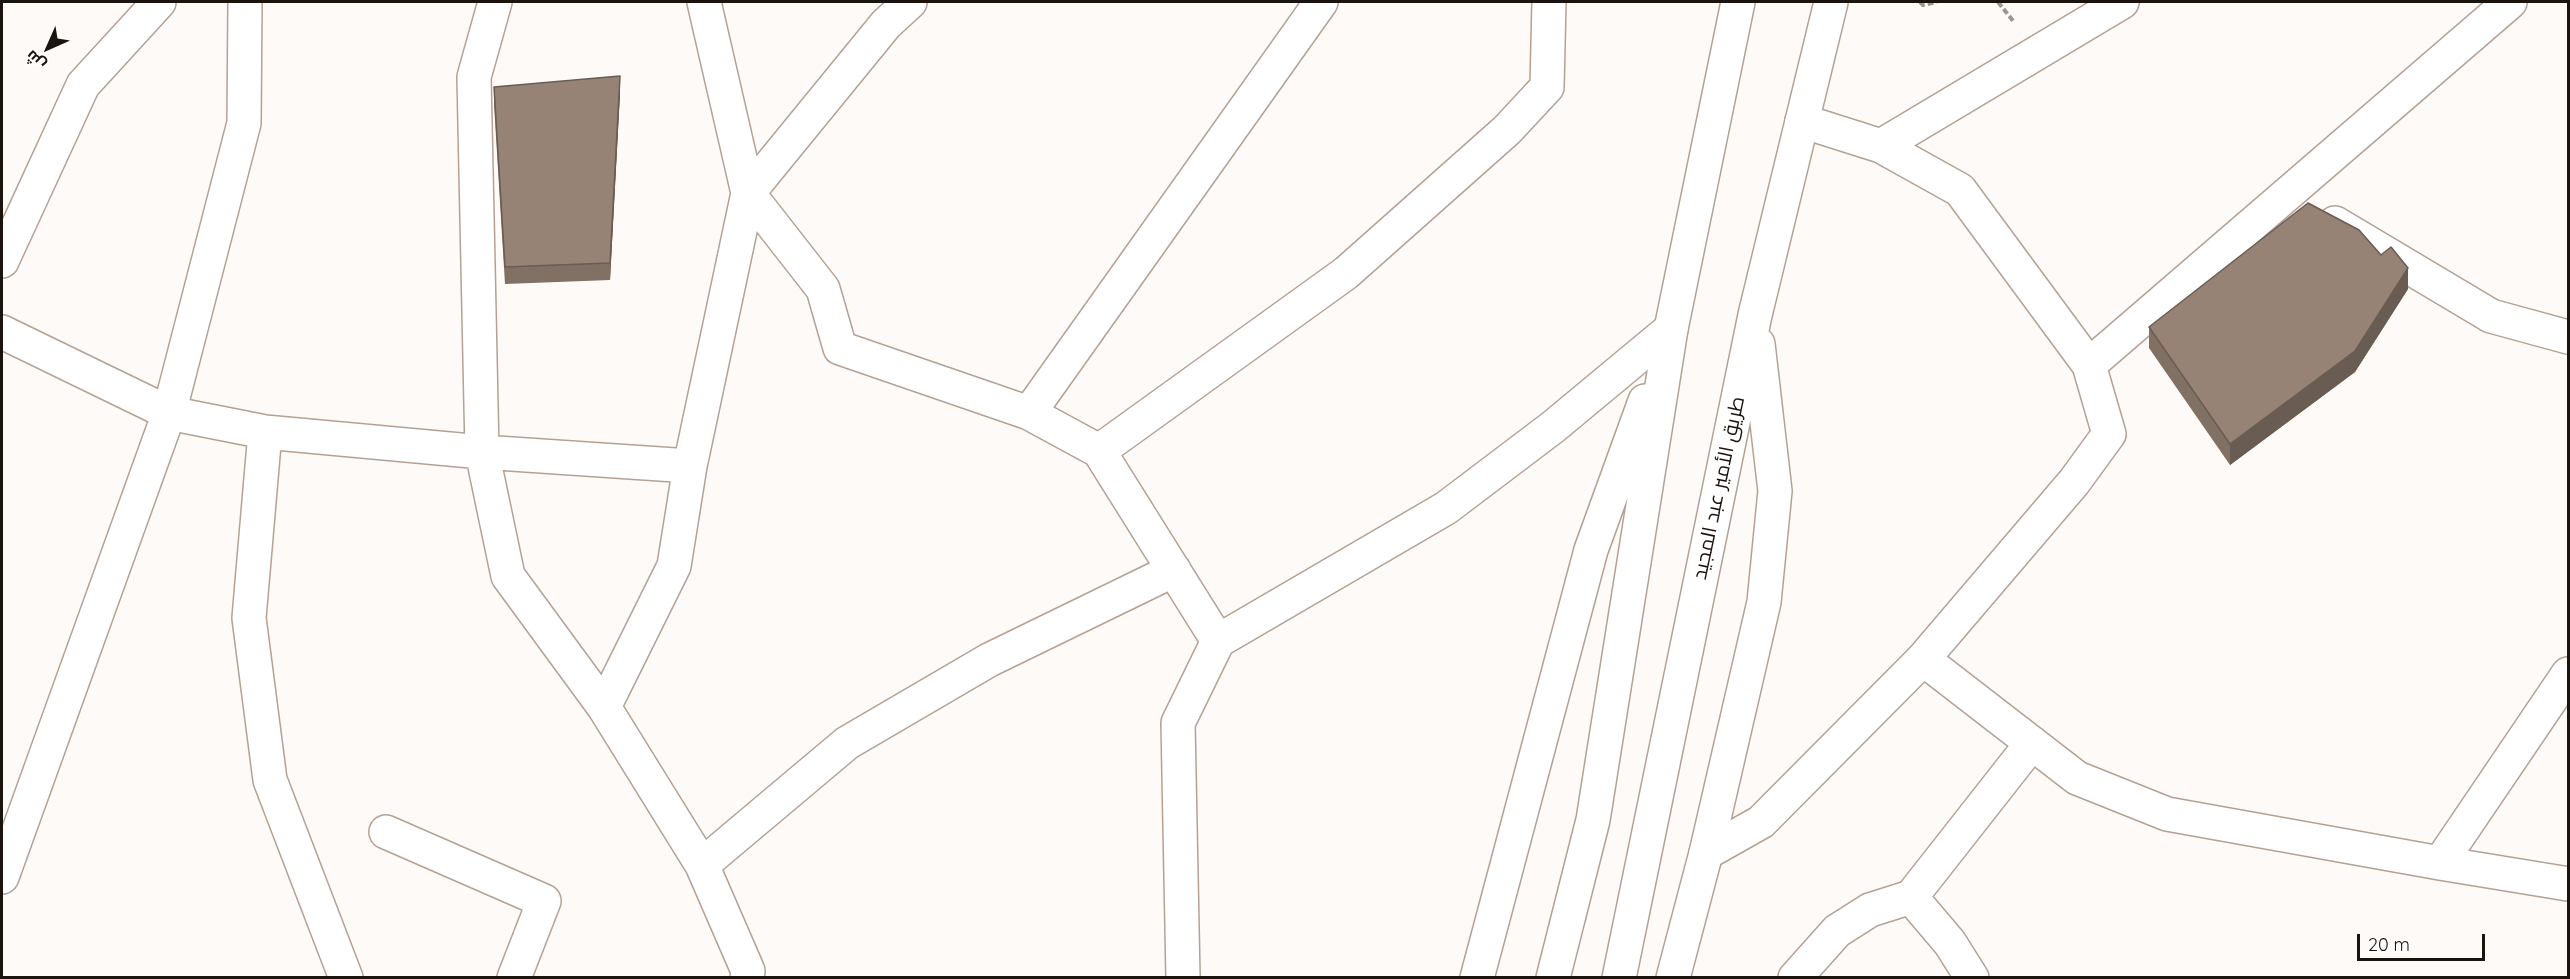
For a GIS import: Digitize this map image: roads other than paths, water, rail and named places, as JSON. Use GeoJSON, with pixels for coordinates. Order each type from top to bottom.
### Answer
{"type":"FeatureCollection","features":[{"type":"Feature","properties":{"kind":"street"},"geometry":{"type":"LineString","coordinates":[[2,261],[83,85],[159,2]]}},
{"type":"Feature","properties":{"kind":"street"},"geometry":{"type":"LineString","coordinates":[[2,877],[169,413],[244,123],[245,2]]}},
{"type":"Feature","properties":{"kind":"street"},"geometry":{"type":"LineString","coordinates":[[495,2],[474,77],[482,452],[508,576],[604,707],[702,865],[748,971],[747,978]]}},
{"type":"Feature","properties":{"kind":"street"},"geometry":{"type":"LineString","coordinates":[[604,707],[674,566],[690,466],[748,193],[704,2]]}},
{"type":"Feature","properties":{"kind":"street"},"geometry":{"type":"LineString","coordinates":[[748,193],[886,24],[910,2]]}},
{"type":"Feature","properties":{"kind":"street"},"geometry":{"type":"LineString","coordinates":[[1029,413],[1321,2]]}},
{"type":"Feature","properties":{"kind":"street"},"geometry":{"type":"LineString","coordinates":[[1099,451],[1346,273],[1507,130],[1547,87],[1549,2]]}},
{"type":"Feature","properties":{"kind":"street"},"geometry":{"type":"LineString","coordinates":[[1553,978],[1593,820],[1671,329],[1738,2]]}},
{"type":"Feature","properties":{"kind":"street","name":"طريق الأمير عبد المجيد"},"geometry":{"type":"LineString","coordinates":[[1619,978],[1755,315],[1831,2]]}},
{"type":"Feature","properties":{"kind":"street"},"geometry":{"type":"LineString","coordinates":[[1881,146],[2122,2]]}},
{"type":"Feature","properties":{"kind":"street"},"geometry":{"type":"LineString","coordinates":[[2089,365],[2510,2]]}},
{"type":"Feature","properties":{"kind":"street"},"geometry":{"type":"LineString","coordinates":[[1706,853],[1761,822],[1923,659],[2074,482],[2109,434],[2089,365],[1960,190],[1881,146],[1802,121]]}},
{"type":"Feature","properties":{"kind":"street"},"geometry":{"type":"LineString","coordinates":[[748,193],[823,289],[840,348],[1029,413],[1099,451],[1218,641]]}},
{"type":"Feature","properties":{"kind":"street"},"geometry":{"type":"LineString","coordinates":[[2287,194],[2491,316],[2568,337]]}},
{"type":"Feature","properties":{"kind":"street"},"geometry":{"type":"LineString","coordinates":[[1674,978],[1706,853],[1764,602],[1775,491],[1755,315]]}},
{"type":"Feature","properties":{"kind":"street"},"geometry":{"type":"LineString","coordinates":[[1183,978],[1178,723],[1218,641],[1446,508],[1553,427],[1671,329]]}},
{"type":"Feature","properties":{"kind":"street"},"geometry":{"type":"LineString","coordinates":[[1477,978],[1591,550],[1671,329]]}},
{"type":"Feature","properties":{"kind":"street"},"geometry":{"type":"LineString","coordinates":[[2,332],[169,413],[265,432],[482,452],[690,466]]}},
{"type":"Feature","properties":{"kind":"street"},"geometry":{"type":"LineString","coordinates":[[265,432],[249,618],[270,780],[346,978]]}},
{"type":"Feature","properties":{"kind":"street"},"geometry":{"type":"LineString","coordinates":[[702,865],[847,742],[989,660],[1174,570]]}},
{"type":"Feature","properties":{"kind":"street"},"geometry":{"type":"LineString","coordinates":[[1923,659],[2077,778],[2167,814],[2568,884]]}},
{"type":"Feature","properties":{"kind":"street"},"geometry":{"type":"LineString","coordinates":[[2440,863],[2568,674]]}},
{"type":"Feature","properties":{"kind":"street"},"geometry":{"type":"LineString","coordinates":[[1795,978],[1838,932],[1870,910],[1911,897],[2032,743]]}},
{"type":"Feature","properties":{"kind":"street"},"geometry":{"type":"LineString","coordinates":[[386,832],[544,901],[514,978]]}},
{"type":"Feature","properties":{"kind":"street"},"geometry":{"type":"LineString","coordinates":[[1911,897],[1950,943],[1972,978]]}}]}
